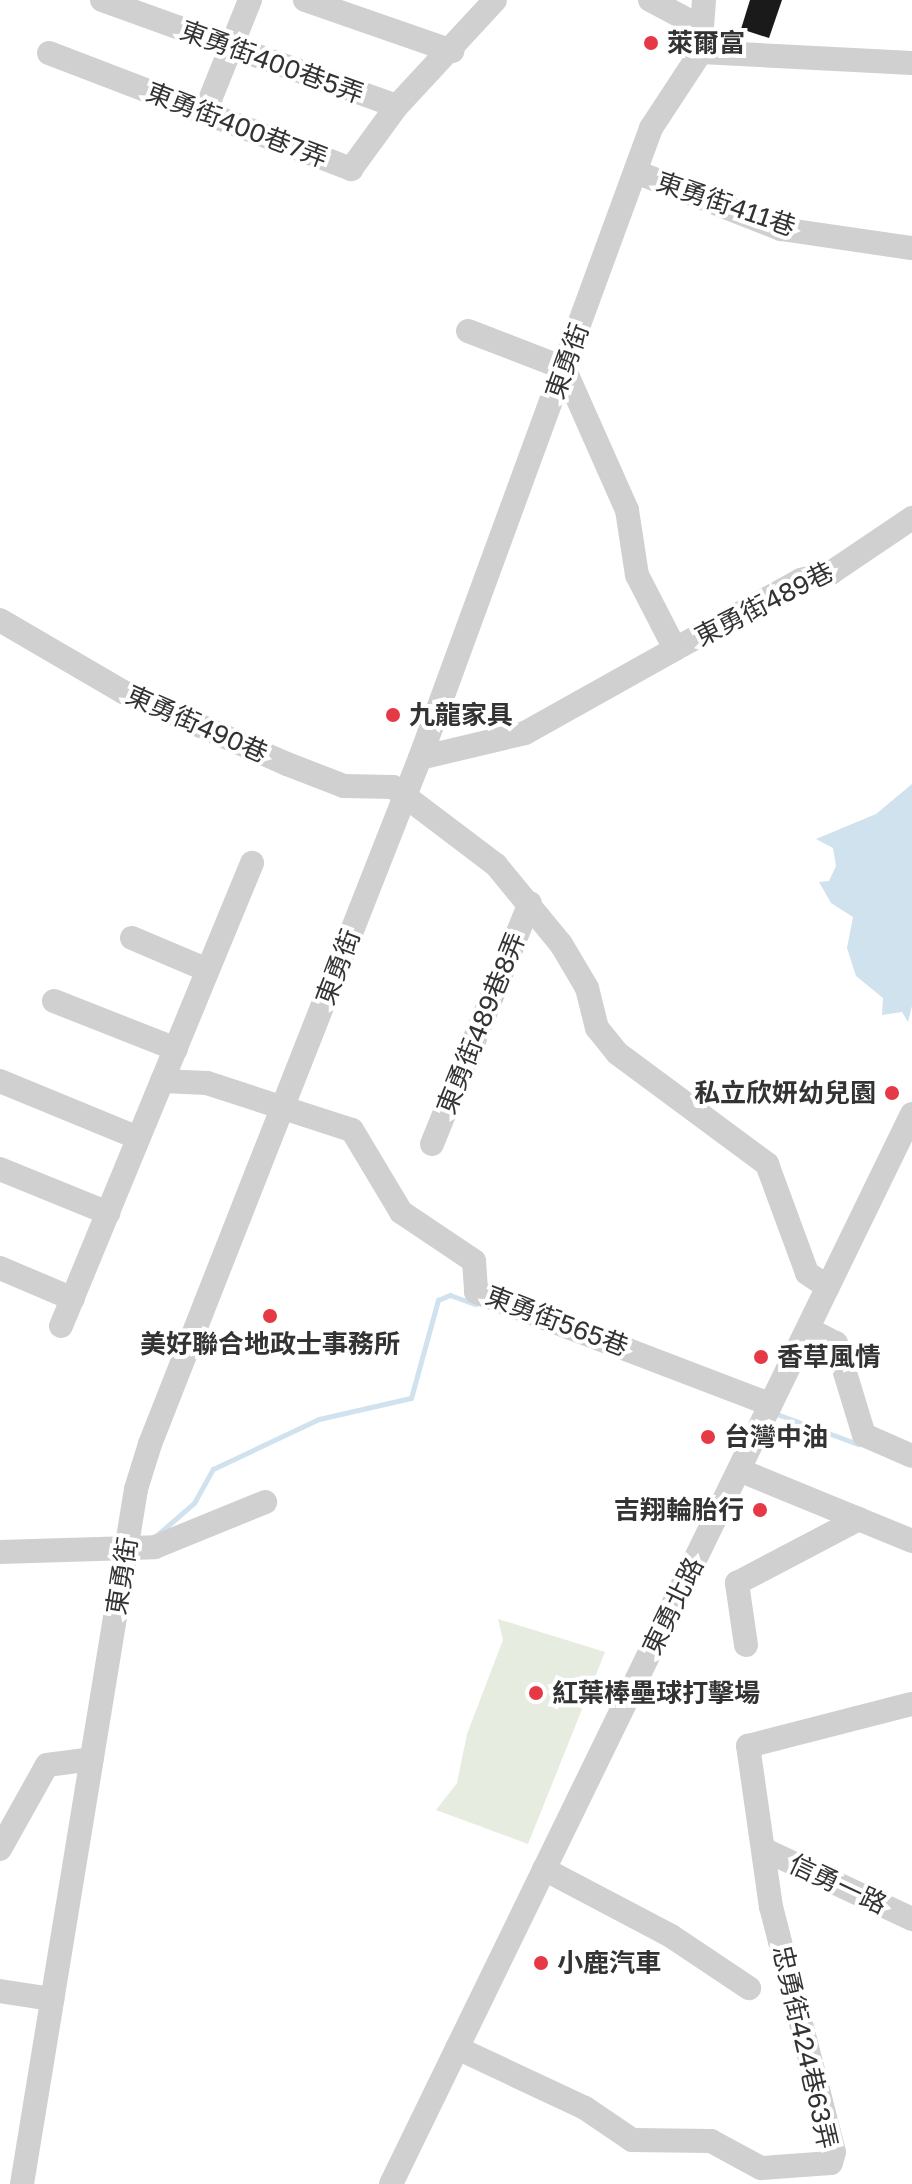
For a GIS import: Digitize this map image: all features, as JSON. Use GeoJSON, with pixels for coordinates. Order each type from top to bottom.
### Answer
{"type":"FeatureCollection","features":[{"type":"Feature","properties":{"kind":"street","name":"東勇街400巷5弄"},"geometry":{"type":"LineString","coordinates":[[102,0],[232,50],[397,106]]}},
{"type":"Feature","properties":{"kind":"street"},"geometry":{"type":"LineString","coordinates":[[205,112],[250,0]]}},
{"type":"Feature","properties":{"kind":"street"},"geometry":{"type":"LineString","coordinates":[[305,0],[452,51]]}},
{"type":"Feature","properties":{"kind":"street","name":"東勇街400巷7弄"},"geometry":{"type":"LineString","coordinates":[[49,53],[351,169],[397,106],[452,51],[495,0]]}},
{"type":"Feature","properties":{"kind":"street"},"geometry":{"type":"LineString","coordinates":[[650,0],[688,20],[701,52]]}},
{"type":"Feature","properties":{"kind":"street"},"geometry":{"type":"LineString","coordinates":[[701,52],[704,0]]}},
{"type":"Feature","properties":{"kind":"street"},"geometry":{"type":"LineString","coordinates":[[701,52],[912,63]]}},
{"type":"Feature","properties":{"kind":"street","name":"東勇街"},"geometry":{"type":"LineString","coordinates":[[24,2174],[127,1552],[150,1444],[420,758],[636,172],[670,89],[701,52]]}},
{"type":"Feature","properties":{"kind":"street","name":"東勇街411巷"},"geometry":{"type":"LineString","coordinates":[[636,172],[781,229],[912,248]]}},
{"type":"Feature","properties":{"kind":"street"},"geometry":{"type":"LineString","coordinates":[[468,331],[564,368]]}},
{"type":"Feature","properties":{"kind":"street","name":"東勇街489巷"},"geometry":{"type":"LineString","coordinates":[[564,368],[627,510],[637,575],[675,649],[801,580],[832,572],[912,518]]}},
{"type":"Feature","properties":{"kind":"street","name":"東勇街490巷"},"geometry":{"type":"LineString","coordinates":[[0,620],[123,692],[287,764],[344,786],[393,787],[405,796]]}},
{"type":"Feature","properties":{"kind":"street"},"geometry":{"type":"LineString","coordinates":[[420,758],[525,733],[675,649]]}},
{"type":"Feature","properties":{"kind":"street"},"geometry":{"type":"LineString","coordinates":[[405,796],[496,865],[530,903],[587,988],[597,1028],[617,1053],[767,1164],[807,1273],[828,1287]]}},
{"type":"Feature","properties":{"kind":"street"},"geometry":{"type":"LineString","coordinates":[[61,1326],[176,1049],[205,969],[252,863]]}},
{"type":"Feature","properties":{"kind":"street","name":"東勇街489巷8弄"},"geometry":{"type":"LineString","coordinates":[[432,1144],[530,903]]}},
{"type":"Feature","properties":{"kind":"street"},"geometry":{"type":"LineString","coordinates":[[132,938],[205,969]]}},
{"type":"Feature","properties":{"kind":"street"},"geometry":{"type":"LineString","coordinates":[[54,1001],[176,1049]]}},
{"type":"Feature","properties":{"kind":"street"},"geometry":{"type":"LineString","coordinates":[[0,1081],[138,1138]]}},
{"type":"Feature","properties":{"kind":"street"},"geometry":{"type":"LineString","coordinates":[[162,1081],[207,1083],[282,1106]]}},
{"type":"Feature","properties":{"kind":"street","name":"東勇街565巷"},"geometry":{"type":"LineString","coordinates":[[282,1106],[352,1130],[401,1212],[474,1261],[476,1292],[767,1411]]}},
{"type":"Feature","properties":{"kind":"street","name":"東勇北路"},"geometry":{"type":"LineString","coordinates":[[391,2184],[912,1114]]}},
{"type":"Feature","properties":{"kind":"street"},"geometry":{"type":"LineString","coordinates":[[0,1169],[108,1213]]}},
{"type":"Feature","properties":{"kind":"street"},"geometry":{"type":"LineString","coordinates":[[0,1268],[73,1299]]}},
{"type":"Feature","properties":{"kind":"street"},"geometry":{"type":"LineString","coordinates":[[808,1329],[836,1343],[864,1435],[912,1456]]}},
{"type":"Feature","properties":{"kind":"street"},"geometry":{"type":"LineString","coordinates":[[739,1470],[912,1541]]}},
{"type":"Feature","properties":{"kind":"street"},"geometry":{"type":"LineString","coordinates":[[0,1552],[127,1552],[265,1502]]}},
{"type":"Feature","properties":{"kind":"street"},"geometry":{"type":"LineString","coordinates":[[746,1645],[737,1583],[859,1519]]}},
{"type":"Feature","properties":{"kind":"street","name":"忠勇街424巷63弄"},"geometry":{"type":"LineString","coordinates":[[457,2048],[585,2108],[632,2140],[711,2141],[761,2168],[831,2163],[763,1849],[748,1746],[912,1704]]}},
{"type":"Feature","properties":{"kind":"street"},"geometry":{"type":"LineString","coordinates":[[0,1849],[47,1765],[92,1759]]}},
{"type":"Feature","properties":{"kind":"street","name":"信勇一路"},"geometry":{"type":"LineString","coordinates":[[763,1849],[912,1919]]}},
{"type":"Feature","properties":{"kind":"street"},"geometry":{"type":"LineString","coordinates":[[544,1869],[671,1936],[749,1988]]}},
{"type":"Feature","properties":{"kind":"street"},"geometry":{"type":"LineString","coordinates":[[0,1991],[52,1999]]}},
{"type":"Feature","properties":{"kind":"shaded area","name":"紅葉棒壘球打擊場"},"geometry":{"type":"Polygon","coordinates":[[[498,1619],[605,1652],[528,1844],[436,1810],[457,1783],[467,1734],[503,1640],[498,1619]]]}},
{"type":"Feature","properties":{"kind":"water"},"geometry":{"type":"Polygon","coordinates":[[[912,784],[912,1006],[908,1022],[902,1012],[882,1015],[883,998],[856,976],[847,948],[853,917],[831,903],[819,882],[829,881],[836,866],[833,848],[816,839],[876,814],[912,784]]]}},
{"type":"Feature","properties":{"kind":"building"},"geometry":{"type":"Polygon","coordinates":[[[750,0],[782,0],[769,38],[741,29],[750,0]]]}},
{"type":"Feature","properties":{"kind":"waterway"},"geometry":{"type":"LineString","coordinates":[[157,1535],[194,1503],[213,1469],[319,1419],[411,1398],[438,1300],[450,1295],[475,1304]]}},
{"type":"Feature","properties":{"kind":"waterway"},"geometry":{"type":"LineString","coordinates":[[774,1413],[858,1444]]}},
{"type":"Feature","properties":{"kind":"place","name":"萊爾富"},"geometry":{"type":"Point","coordinates":[651,43]}},
{"type":"Feature","properties":{"kind":"place","name":"九龍家具"},"geometry":{"type":"Point","coordinates":[393,715]}},
{"type":"Feature","properties":{"kind":"place","name":"私立欣妍幼兒園"},"geometry":{"type":"Point","coordinates":[892,1093]}},
{"type":"Feature","properties":{"kind":"place","name":"美好聯合地政士事務所"},"geometry":{"type":"Point","coordinates":[270,1316]}},
{"type":"Feature","properties":{"kind":"place","name":"香草風情"},"geometry":{"type":"Point","coordinates":[761,1357]}},
{"type":"Feature","properties":{"kind":"place","name":"台灣中油"},"geometry":{"type":"Point","coordinates":[708,1437]}},
{"type":"Feature","properties":{"kind":"place","name":"吉翔輪胎行"},"geometry":{"type":"Point","coordinates":[760,1510]}},
{"type":"Feature","properties":{"kind":"place","name":"紅葉棒壘球打擊場"},"geometry":{"type":"Point","coordinates":[536,1693]}},
{"type":"Feature","properties":{"kind":"place","name":"小鹿汽車"},"geometry":{"type":"Point","coordinates":[541,1963]}}]}
